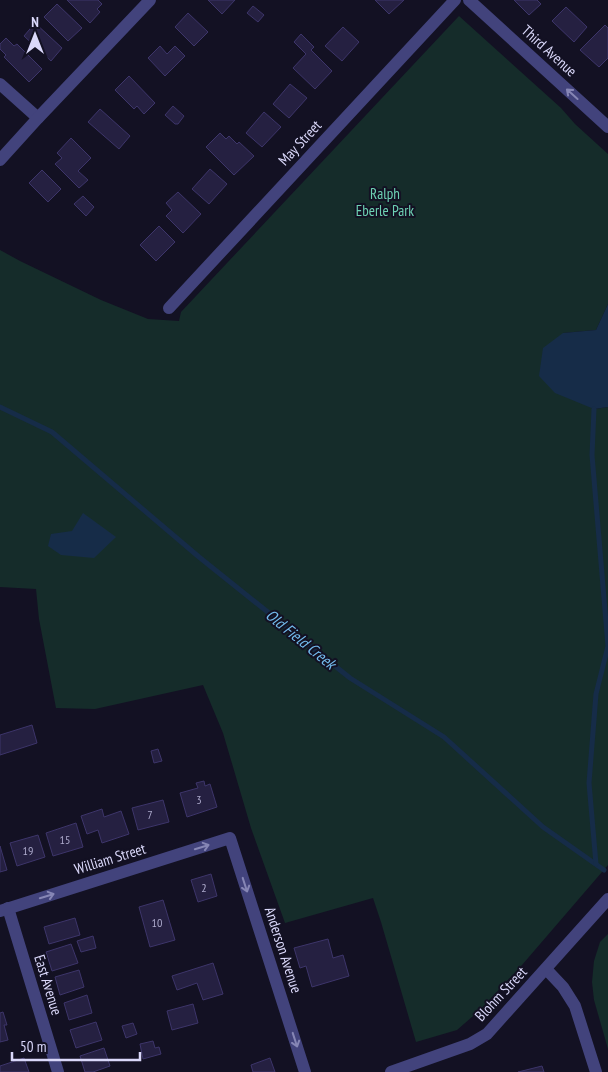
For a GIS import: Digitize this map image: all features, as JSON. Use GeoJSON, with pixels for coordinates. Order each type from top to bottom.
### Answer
{"type":"FeatureCollection","features":[{"type":"Feature","properties":{"kind":"street"},"geometry":{"type":"LineString","coordinates":[[0,160],[150,0]]}},
{"type":"Feature","properties":{"kind":"street","name":"May Street"},"geometry":{"type":"LineString","coordinates":[[169,308],[455,0]]}},
{"type":"Feature","properties":{"kind":"street","name":"Third Avenue"},"geometry":{"type":"LineString","coordinates":[[469,0],[608,127]]}},
{"type":"Feature","properties":{"kind":"street"},"geometry":{"type":"LineString","coordinates":[[0,84],[38,118]]}},
{"type":"Feature","properties":{"kind":"street","name":"William Street"},"geometry":{"type":"LineString","coordinates":[[4,910],[230,838]]}},
{"type":"Feature","properties":{"kind":"street","name":"Anderson Avenue"},"geometry":{"type":"LineString","coordinates":[[230,838],[305,1072]]}},
{"type":"Feature","properties":{"kind":"street","name":"Blohm Street"},"geometry":{"type":"LineString","coordinates":[[391,1072],[470,1044],[486,1034],[608,899]]}},
{"type":"Feature","properties":{"kind":"street","name":"East Avenue"},"geometry":{"type":"LineString","coordinates":[[4,910],[58,1072]]}},
{"type":"Feature","properties":{"kind":"street"},"geometry":{"type":"LineString","coordinates":[[546,969],[563,987],[575,1006],[596,1072]]}},
{"type":"Feature","properties":{"kind":"green space","name":"Ralph Eberle Park"},"geometry":{"type":"Polygon","coordinates":[[[459,16],[561,108],[575,124],[608,154],[608,304],[596,330],[563,333],[594,409],[608,407],[608,865],[522,965],[480,1010],[457,1030],[416,1042],[373,898],[285,923],[251,828],[223,733],[203,685],[95,709],[56,708],[39,619],[36,589],[0,587],[0,250],[101,300],[148,319],[179,321],[181,312],[459,16]]]}},
{"type":"Feature","properties":{"kind":"green space"},"geometry":{"type":"Polygon","coordinates":[[[608,934],[608,1049],[594,1000],[592,982],[594,961],[600,942],[608,934]]]}},
{"type":"Feature","properties":{"kind":"water"},"geometry":{"type":"Polygon","coordinates":[[[608,304],[608,407],[594,409],[555,393],[539,376],[543,348],[563,333],[596,330],[608,304]]]}},
{"type":"Feature","properties":{"kind":"water"},"geometry":{"type":"Polygon","coordinates":[[[83,513],[116,537],[94,558],[61,555],[48,546],[51,534],[72,531],[83,513]]]}},
{"type":"Feature","properties":{"kind":"building"},"geometry":{"type":"Polygon","coordinates":[[[67,0],[98,0],[102,4],[97,9],[100,12],[90,23],[67,0]]]}},
{"type":"Feature","properties":{"kind":"building"},"geometry":{"type":"Polygon","coordinates":[[[208,0],[235,0],[222,14],[208,0]]]}},
{"type":"Feature","properties":{"kind":"building"},"geometry":{"type":"Polygon","coordinates":[[[375,0],[404,0],[389,14],[375,0]]]}},
{"type":"Feature","properties":{"kind":"building"},"geometry":{"type":"Polygon","coordinates":[[[514,0],[537,0],[541,4],[529,15],[514,0]]]}},
{"type":"Feature","properties":{"kind":"building"},"geometry":{"type":"Polygon","coordinates":[[[57,4],[82,28],[68,41],[44,17],[57,4]]]}},
{"type":"Feature","properties":{"kind":"building"},"geometry":{"type":"Polygon","coordinates":[[[253,6],[264,15],[258,22],[247,13],[253,6]]]}},
{"type":"Feature","properties":{"kind":"building"},"geometry":{"type":"Polygon","coordinates":[[[566,7],[587,27],[574,42],[552,21],[566,7]]]}},
{"type":"Feature","properties":{"kind":"building"},"geometry":{"type":"Polygon","coordinates":[[[188,13],[208,32],[194,46],[175,27],[188,13]]]}},
{"type":"Feature","properties":{"kind":"building"},"geometry":{"type":"Polygon","coordinates":[[[35,23],[62,48],[51,61],[24,36],[35,23]]]}},
{"type":"Feature","properties":{"kind":"building"},"geometry":{"type":"Polygon","coordinates":[[[605,25],[608,28],[608,58],[599,67],[580,50],[605,25]]]}},
{"type":"Feature","properties":{"kind":"building"},"geometry":{"type":"Polygon","coordinates":[[[343,27],[359,42],[342,61],[325,46],[343,27]]]}},
{"type":"Feature","properties":{"kind":"building"},"geometry":{"type":"Polygon","coordinates":[[[301,34],[314,47],[311,50],[332,71],[315,89],[293,68],[306,54],[294,42],[301,34]]]}},
{"type":"Feature","properties":{"kind":"building"},"geometry":{"type":"Polygon","coordinates":[[[6,38],[14,46],[17,44],[42,69],[29,82],[4,57],[6,55],[0,49],[0,44],[6,38]]]}},
{"type":"Feature","properties":{"kind":"building"},"geometry":{"type":"Polygon","coordinates":[[[160,46],[167,54],[175,46],[185,56],[165,76],[148,58],[160,46]]]}},
{"type":"Feature","properties":{"kind":"building"},"geometry":{"type":"Polygon","coordinates":[[[129,76],[155,103],[144,114],[137,106],[134,109],[115,90],[129,76]]]}},
{"type":"Feature","properties":{"kind":"building"},"geometry":{"type":"Polygon","coordinates":[[[290,84],[307,98],[289,118],[273,104],[290,84]]]}},
{"type":"Feature","properties":{"kind":"building"},"geometry":{"type":"Polygon","coordinates":[[[173,106],[184,116],[178,124],[175,124],[165,115],[173,106]]]}},
{"type":"Feature","properties":{"kind":"building"},"geometry":{"type":"Polygon","coordinates":[[[100,109],[130,136],[119,149],[88,122],[100,109]]]}},
{"type":"Feature","properties":{"kind":"building"},"geometry":{"type":"Polygon","coordinates":[[[264,112],[281,127],[262,147],[246,133],[264,112]]]}},
{"type":"Feature","properties":{"kind":"building"},"geometry":{"type":"Polygon","coordinates":[[[220,133],[226,139],[229,136],[237,144],[239,142],[254,156],[234,175],[206,147],[220,133]]]}},
{"type":"Feature","properties":{"kind":"building"},"geometry":{"type":"Polygon","coordinates":[[[71,138],[91,158],[78,171],[88,180],[79,188],[55,164],[62,158],[57,153],[71,138]]]}},
{"type":"Feature","properties":{"kind":"building"},"geometry":{"type":"Polygon","coordinates":[[[210,169],[227,184],[209,204],[192,189],[210,169]]]}},
{"type":"Feature","properties":{"kind":"building"},"geometry":{"type":"Polygon","coordinates":[[[42,170],[61,189],[48,202],[29,183],[42,170]]]}},
{"type":"Feature","properties":{"kind":"building"},"geometry":{"type":"Polygon","coordinates":[[[178,192],[201,214],[183,233],[166,216],[172,210],[166,203],[178,192]]]}},
{"type":"Feature","properties":{"kind":"building"},"geometry":{"type":"Polygon","coordinates":[[[83,196],[94,207],[86,216],[74,204],[83,196]]]}},
{"type":"Feature","properties":{"kind":"building"},"geometry":{"type":"Polygon","coordinates":[[[159,226],[175,242],[156,261],[140,245],[159,226]]]}},
{"type":"Feature","properties":{"kind":"building"},"geometry":{"type":"Polygon","coordinates":[[[32,725],[37,743],[0,755],[0,735],[32,725]]]}},
{"type":"Feature","properties":{"kind":"building"},"geometry":{"type":"Polygon","coordinates":[[[158,749],[162,761],[154,763],[151,751],[158,749]]]}},
{"type":"Feature","properties":{"kind":"building"},"geometry":{"type":"Polygon","coordinates":[[[204,781],[205,786],[210,784],[217,807],[187,817],[180,793],[198,788],[196,783],[204,781]]]}},
{"type":"Feature","properties":{"kind":"building"},"geometry":{"type":"Polygon","coordinates":[[[163,800],[169,822],[138,830],[132,808],[163,800]]]}},
{"type":"Feature","properties":{"kind":"building"},"geometry":{"type":"Polygon","coordinates":[[[102,809],[104,817],[121,811],[129,834],[102,843],[98,830],[87,834],[81,816],[102,809]]]}},
{"type":"Feature","properties":{"kind":"building"},"geometry":{"type":"Polygon","coordinates":[[[76,823],[83,847],[53,856],[46,833],[76,823]]]}},
{"type":"Feature","properties":{"kind":"building"},"geometry":{"type":"Polygon","coordinates":[[[38,835],[45,857],[17,866],[10,843],[38,835]]]}},
{"type":"Feature","properties":{"kind":"building"},"geometry":{"type":"Polygon","coordinates":[[[0,846],[7,870],[0,872],[0,846]]]}},
{"type":"Feature","properties":{"kind":"building"},"geometry":{"type":"Polygon","coordinates":[[[211,874],[217,896],[198,902],[191,880],[211,874]]]}},
{"type":"Feature","properties":{"kind":"building"},"geometry":{"type":"Polygon","coordinates":[[[163,900],[175,940],[150,947],[139,907],[163,900]]]}},
{"type":"Feature","properties":{"kind":"building"},"geometry":{"type":"Polygon","coordinates":[[[75,918],[80,935],[49,944],[44,927],[75,918]]]}},
{"type":"Feature","properties":{"kind":"building"},"geometry":{"type":"Polygon","coordinates":[[[93,936],[96,948],[81,952],[77,941],[93,936]]]}},
{"type":"Feature","properties":{"kind":"building"},"geometry":{"type":"Polygon","coordinates":[[[328,939],[333,958],[343,955],[349,976],[312,987],[306,966],[300,968],[294,948],[328,939]]]}},
{"type":"Feature","properties":{"kind":"building"},"geometry":{"type":"Polygon","coordinates":[[[71,944],[78,963],[52,971],[46,952],[71,944]]]}},
{"type":"Feature","properties":{"kind":"building"},"geometry":{"type":"Polygon","coordinates":[[[213,963],[223,994],[203,1000],[197,983],[177,990],[172,976],[213,963]]]}},
{"type":"Feature","properties":{"kind":"building"},"geometry":{"type":"Polygon","coordinates":[[[79,970],[84,987],[60,995],[55,977],[79,970]]]}},
{"type":"Feature","properties":{"kind":"building"},"geometry":{"type":"Polygon","coordinates":[[[87,995],[92,1013],[69,1020],[64,1003],[87,995]]]}},
{"type":"Feature","properties":{"kind":"building"},"geometry":{"type":"Polygon","coordinates":[[[193,1004],[198,1023],[172,1030],[167,1011],[193,1004]]]}},
{"type":"Feature","properties":{"kind":"building"},"geometry":{"type":"Polygon","coordinates":[[[3,1012],[7,1025],[4,1025],[8,1040],[0,1042],[0,1013],[3,1012]]]}},
{"type":"Feature","properties":{"kind":"building"},"geometry":{"type":"Polygon","coordinates":[[[96,1022],[102,1040],[76,1048],[70,1030],[96,1022]]]}},
{"type":"Feature","properties":{"kind":"building"},"geometry":{"type":"Polygon","coordinates":[[[133,1023],[137,1034],[126,1038],[122,1026],[133,1023]]]}},
{"type":"Feature","properties":{"kind":"building"},"geometry":{"type":"Polygon","coordinates":[[[153,1041],[155,1048],[159,1047],[161,1054],[143,1059],[140,1044],[153,1041]]]}},
{"type":"Feature","properties":{"kind":"building"},"geometry":{"type":"Polygon","coordinates":[[[104,1048],[110,1066],[93,1072],[85,1072],[80,1056],[104,1048]]]}},
{"type":"Feature","properties":{"kind":"building"},"geometry":{"type":"Polygon","coordinates":[[[24,1058],[29,1072],[0,1072],[0,1066],[24,1058]]]}},
{"type":"Feature","properties":{"kind":"building"},"geometry":{"type":"Polygon","coordinates":[[[270,1058],[275,1072],[253,1072],[251,1065],[270,1058]]]}},
{"type":"Feature","properties":{"kind":"building"},"geometry":{"type":"Polygon","coordinates":[[[542,1066],[544,1072],[518,1072],[542,1066]]]}},
{"type":"Feature","properties":{"kind":"waterway","name":"Old Field Creek"},"geometry":{"type":"LineString","coordinates":[[0,407],[52,432],[199,557],[350,678],[444,737],[543,827],[604,870]]}},
{"type":"Feature","properties":{"kind":"waterway"},"geometry":{"type":"LineString","coordinates":[[594,409],[592,455],[608,646],[596,694],[589,783],[596,864]]}}]}
